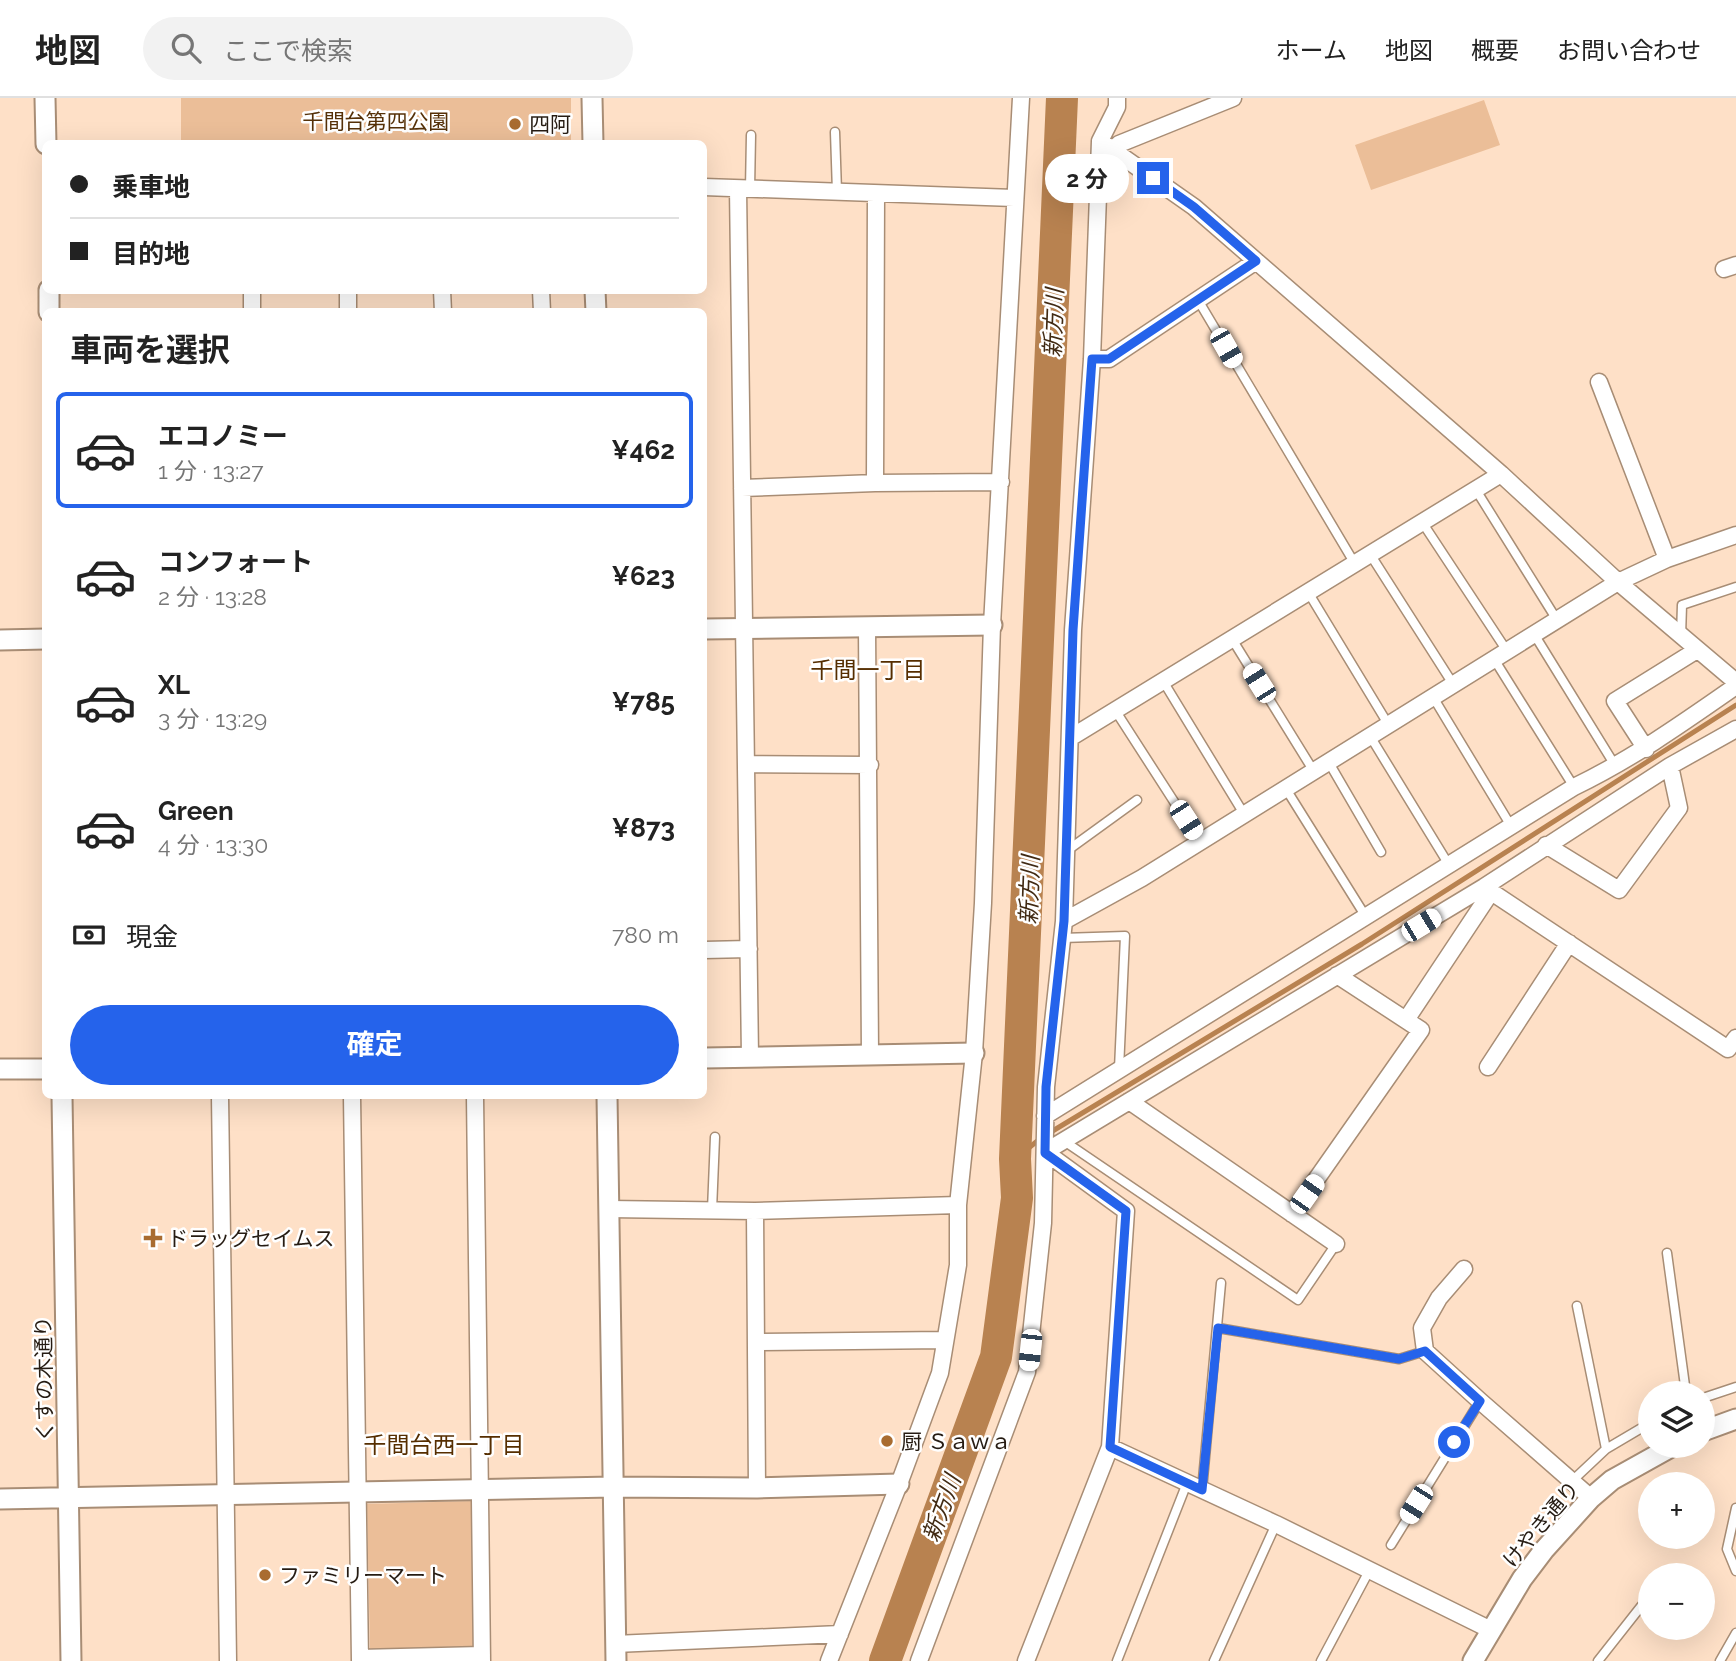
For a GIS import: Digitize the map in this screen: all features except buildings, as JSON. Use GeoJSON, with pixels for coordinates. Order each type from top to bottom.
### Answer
{"type":"FeatureCollection","features":[{"type":"Feature","properties":{"kind":"street"},"geometry":{"type":"LineString","coordinates":[[45,98],[46,140]]}},
{"type":"Feature","properties":{"kind":"street"},"geometry":{"type":"LineString","coordinates":[[592,98],[593,140]]}},
{"type":"Feature","properties":{"kind":"street"},"geometry":{"type":"LineString","coordinates":[[829,1661],[900,1484],[940,1373],[958,1265],[958,1205],[974,1053],[983,903],[992,625],[1002,482],[1021,98]]}},
{"type":"Feature","properties":{"kind":"street"},"geometry":{"type":"LineString","coordinates":[[1106,146],[1119,144],[1233,98]]}},
{"type":"Feature","properties":{"kind":"street"},"geometry":{"type":"LineString","coordinates":[[919,1661],[1027,1373],[1043,1223],[1046,1087],[1064,921],[1073,630],[1106,146],[1117,103]]}},
{"type":"Feature","properties":{"kind":"street"},"geometry":{"type":"LineString","coordinates":[[1045,1116],[1574,787],[1646,749],[1736,684],[1618,582],[1501,474],[1194,207],[1106,146]]}},
{"type":"Feature","properties":{"kind":"street"},"geometry":{"type":"LineString","coordinates":[[707,187],[1014,198]]}},
{"type":"Feature","properties":{"kind":"street"},"geometry":{"type":"LineString","coordinates":[[744,189],[742,488],[750,1057]]}},
{"type":"Feature","properties":{"kind":"street"},"geometry":{"type":"LineString","coordinates":[[875,483],[877,194]]}},
{"type":"Feature","properties":{"kind":"street"},"geometry":{"type":"LineString","coordinates":[[1092,359],[1109,359],[1256,261]]}},
{"type":"Feature","properties":{"kind":"street"},"geometry":{"type":"LineString","coordinates":[[1599,382],[1667,559]]}},
{"type":"Feature","properties":{"kind":"street"},"geometry":{"type":"LineString","coordinates":[[1070,738],[1501,474]]}},
{"type":"Feature","properties":{"kind":"street"},"geometry":{"type":"LineString","coordinates":[[742,488],[1002,482]]}},
{"type":"Feature","properties":{"kind":"street"},"geometry":{"type":"LineString","coordinates":[[1064,921],[1142,878],[1618,582],[1667,559],[1736,535]]}},
{"type":"Feature","properties":{"kind":"street"},"geometry":{"type":"LineString","coordinates":[[707,629],[992,625]]}},
{"type":"Feature","properties":{"kind":"street"},"geometry":{"type":"LineString","coordinates":[[867,626],[870,1055]]}},
{"type":"Feature","properties":{"kind":"street"},"geometry":{"type":"LineString","coordinates":[[0,640],[42,639]]}},
{"type":"Feature","properties":{"kind":"street"},"geometry":{"type":"LineString","coordinates":[[1646,749],[1615,701],[1697,650]]}},
{"type":"Feature","properties":{"kind":"street"},"geometry":{"type":"LineString","coordinates":[[1045,1153],[1337,975],[1487,889],[1546,845],[1670,766],[1736,729]]}},
{"type":"Feature","properties":{"kind":"street"},"geometry":{"type":"LineString","coordinates":[[746,764],[870,765]]}},
{"type":"Feature","properties":{"kind":"street"},"geometry":{"type":"LineString","coordinates":[[1546,845],[1619,890],[1679,808],[1670,766]]}},
{"type":"Feature","properties":{"kind":"street"},"geometry":{"type":"LineString","coordinates":[[1487,889],[1728,1049],[1736,1038]]}},
{"type":"Feature","properties":{"kind":"street"},"geometry":{"type":"LineString","coordinates":[[1406,1020],[1487,889]]}},
{"type":"Feature","properties":{"kind":"street"},"geometry":{"type":"LineString","coordinates":[[1488,1067],[1569,943]]}},
{"type":"Feature","properties":{"kind":"street"},"geometry":{"type":"LineString","coordinates":[[707,950],[749,949]]}},
{"type":"Feature","properties":{"kind":"street"},"geometry":{"type":"LineString","coordinates":[[1292,1214],[1422,1030],[1337,975]]}},
{"type":"Feature","properties":{"kind":"street"},"geometry":{"type":"LineString","coordinates":[[707,1058],[974,1053]]}},
{"type":"Feature","properties":{"kind":"street"},"geometry":{"type":"LineString","coordinates":[[0,1069],[42,1069]]}},
{"type":"Feature","properties":{"kind":"street","name":"くすの木通り"},"geometry":{"type":"LineString","coordinates":[[62,1099],[71,1661]]}},
{"type":"Feature","properties":{"kind":"street"},"geometry":{"type":"LineString","coordinates":[[220,1099],[228,1661]]}},
{"type":"Feature","properties":{"kind":"street"},"geometry":{"type":"LineString","coordinates":[[352,1099],[360,1659],[482,1658],[475,1099]]}},
{"type":"Feature","properties":{"kind":"street"},"geometry":{"type":"LineString","coordinates":[[607,1099],[616,1652],[840,1634]]}},
{"type":"Feature","properties":{"kind":"street"},"geometry":{"type":"LineString","coordinates":[[1129,1101],[1336,1244]]}},
{"type":"Feature","properties":{"kind":"street"},"geometry":{"type":"LineString","coordinates":[[1026,1661],[1110,1447],[1126,1211],[1045,1153]]}},
{"type":"Feature","properties":{"kind":"street"},"geometry":{"type":"LineString","coordinates":[[609,1209],[754,1210],[958,1205]]}},
{"type":"Feature","properties":{"kind":"street"},"geometry":{"type":"LineString","coordinates":[[754,1210],[757,1488]]}},
{"type":"Feature","properties":{"kind":"street"},"geometry":{"type":"LineString","coordinates":[[1464,1269],[1439,1298],[1422,1328],[1425,1351],[1591,1498]]}},
{"type":"Feature","properties":{"kind":"street"},"geometry":{"type":"LineString","coordinates":[[756,1342],[944,1340]]}},
{"type":"Feature","properties":{"kind":"street"},"geometry":{"type":"LineString","coordinates":[[1715,1426],[1736,1419]]}},
{"type":"Feature","properties":{"kind":"street"},"geometry":{"type":"LineString","coordinates":[[1110,1447],[1276,1524],[1491,1630]]}},
{"type":"Feature","properties":{"kind":"street","name":"けやき通り"},"geometry":{"type":"LineString","coordinates":[[1472,1661],[1522,1579],[1544,1550],[1591,1498],[1612,1480],[1651,1458]]}},
{"type":"Feature","properties":{"kind":"street"},"geometry":{"type":"LineString","coordinates":[[0,1499],[900,1484]]}},
{"type":"Feature","properties":{"kind":"lane"},"geometry":{"type":"LineString","coordinates":[[835,132],[837,192]]}},
{"type":"Feature","properties":{"kind":"lane"},"geometry":{"type":"LineString","coordinates":[[744,189],[751,135]]}},
{"type":"Feature","properties":{"kind":"lane"},"geometry":{"type":"LineString","coordinates":[[1198,300],[1355,564]]}},
{"type":"Feature","properties":{"kind":"lane"},"geometry":{"type":"LineString","coordinates":[[1476,490],[1557,620]]}},
{"type":"Feature","properties":{"kind":"lane"},"geometry":{"type":"LineString","coordinates":[[1422,522],[1574,787]]}},
{"type":"Feature","properties":{"kind":"lane"},"geometry":{"type":"LineString","coordinates":[[1370,554],[1453,684]]}},
{"type":"Feature","properties":{"kind":"lane"},"geometry":{"type":"LineString","coordinates":[[1681,636],[1682,605],[1736,587]]}},
{"type":"Feature","properties":{"kind":"lane"},"geometry":{"type":"LineString","coordinates":[[1308,592],[1388,724]]}},
{"type":"Feature","properties":{"kind":"lane"},"geometry":{"type":"LineString","coordinates":[[1534,634],[1616,767]]}},
{"type":"Feature","properties":{"kind":"lane"},"geometry":{"type":"LineString","coordinates":[[1232,639],[1314,770]]}},
{"type":"Feature","properties":{"kind":"lane"},"geometry":{"type":"LineString","coordinates":[[1163,681],[1244,814]]}},
{"type":"Feature","properties":{"kind":"lane"},"geometry":{"type":"LineString","coordinates":[[1433,696],[1511,826]]}},
{"type":"Feature","properties":{"kind":"lane"},"geometry":{"type":"LineString","coordinates":[[1115,710],[1200,842]]}},
{"type":"Feature","properties":{"kind":"lane"},"geometry":{"type":"LineString","coordinates":[[1369,735],[1449,865]]}},
{"type":"Feature","properties":{"kind":"lane"},"geometry":{"type":"LineString","coordinates":[[1328,761],[1381,852]]}},
{"type":"Feature","properties":{"kind":"lane"},"geometry":{"type":"LineString","coordinates":[[1286,788],[1366,917]]}},
{"type":"Feature","properties":{"kind":"lane"},"geometry":{"type":"LineString","coordinates":[[1065,852],[1137,800]]}},
{"type":"Feature","properties":{"kind":"lane"},"geometry":{"type":"LineString","coordinates":[[1062,938],[1125,936],[1119,1071]]}},
{"type":"Feature","properties":{"kind":"lane"},"geometry":{"type":"LineString","coordinates":[[712,1210],[715,1137]]}},
{"type":"Feature","properties":{"kind":"lane"},"geometry":{"type":"LineString","coordinates":[[1064,1141],[1298,1300],[1336,1244]]}},
{"type":"Feature","properties":{"kind":"lane"},"geometry":{"type":"LineString","coordinates":[[1667,1253],[1684,1381]]}},
{"type":"Feature","properties":{"kind":"lane"},"geometry":{"type":"LineString","coordinates":[[1202,1490],[1221,1283]]}},
{"type":"Feature","properties":{"kind":"lane"},"geometry":{"type":"LineString","coordinates":[[1577,1306],[1606,1449]]}},
{"type":"Feature","properties":{"kind":"lane"},"geometry":{"type":"LineString","coordinates":[[1218,1328],[1399,1359],[1425,1351]]}},
{"type":"Feature","properties":{"kind":"lane"},"geometry":{"type":"LineString","coordinates":[[1715,1394],[1736,1387]]}},
{"type":"Feature","properties":{"kind":"lane"},"geometry":{"type":"LineString","coordinates":[[1391,1545],[1480,1401]]}},
{"type":"Feature","properties":{"kind":"lane"},"geometry":{"type":"LineString","coordinates":[[1572,1481],[1606,1449],[1638,1430]]}},
{"type":"Feature","properties":{"kind":"lane"},"geometry":{"type":"LineString","coordinates":[[1117,1661],[1187,1483]]}},
{"type":"Feature","properties":{"kind":"lane"},"geometry":{"type":"LineString","coordinates":[[1736,1508],[1727,1549],[1736,1571]]}},
{"type":"Feature","properties":{"kind":"lane"},"geometry":{"type":"LineString","coordinates":[[1214,1661],[1276,1524]]}},
{"type":"Feature","properties":{"kind":"lane"},"geometry":{"type":"LineString","coordinates":[[1321,1661],[1368,1571]]}},
{"type":"Feature","properties":{"kind":"lane"},"geometry":{"type":"LineString","coordinates":[[1598,1661],[1638,1610]]}},
{"type":"Feature","properties":{"kind":"lane"},"geometry":{"type":"LineString","coordinates":[[1720,1661],[1736,1633]]}},
{"type":"Feature","properties":{"kind":"green space","name":"千間台第四公園"},"geometry":{"type":"Polygon","coordinates":[[[181,98],[571,98],[571,140],[181,140],[181,98]]]}},
{"type":"Feature","properties":{"kind":"green space"},"geometry":{"type":"Polygon","coordinates":[[[1484,100],[1500,145],[1371,190],[1355,145],[1484,100]]]}},
{"type":"Feature","properties":{"kind":"green space"},"geometry":{"type":"Polygon","coordinates":[[[472,1501],[475,1650],[370,1652],[367,1504],[472,1501]]]}},
{"type":"Feature","properties":{"kind":"waterway","name":"新方川"},"geometry":{"type":"LineString","coordinates":[[885,1661],[996,1357],[1017,1198],[1015,1159],[1062,98]]}},
{"type":"Feature","properties":{"kind":"waterway"},"geometry":{"type":"LineString","coordinates":[[1015,1159],[1041,1138],[1362,944],[1736,705]]}},
{"type":"Feature","properties":{"kind":"place","name":"四阿"},"geometry":{"type":"Point","coordinates":[515,124]}},
{"type":"Feature","properties":{"kind":"place","name":"ドラッグセイムス"},"geometry":{"type":"Point","coordinates":[153,1238]}},
{"type":"Feature","properties":{"kind":"place","name":"厨 Ｓａｗａ"},"geometry":{"type":"Point","coordinates":[887,1441]}},
{"type":"Feature","properties":{"kind":"place","name":"ファミリーマート"},"geometry":{"type":"Point","coordinates":[265,1575]}},
{"type":"Feature","properties":{"kind":"district","name":"千間一丁目"},"geometry":{"type":"Point","coordinates":[868,669]}},
{"type":"Feature","properties":{"kind":"district","name":"千間台西一丁目"},"geometry":{"type":"Point","coordinates":[444,1444]}},
{"type":"Feature","properties":{"kind":"route"},"geometry":{"type":"LineString","coordinates":[[1153,178],[1194,207],[1256,261],[1109,359],[1092,359],[1073,630],[1064,921],[1046,1087],[1045,1153],[1126,1211],[1110,1447],[1202,1490],[1218,1328],[1399,1359],[1425,1351],[1480,1401],[1454,1442]]}}]}
